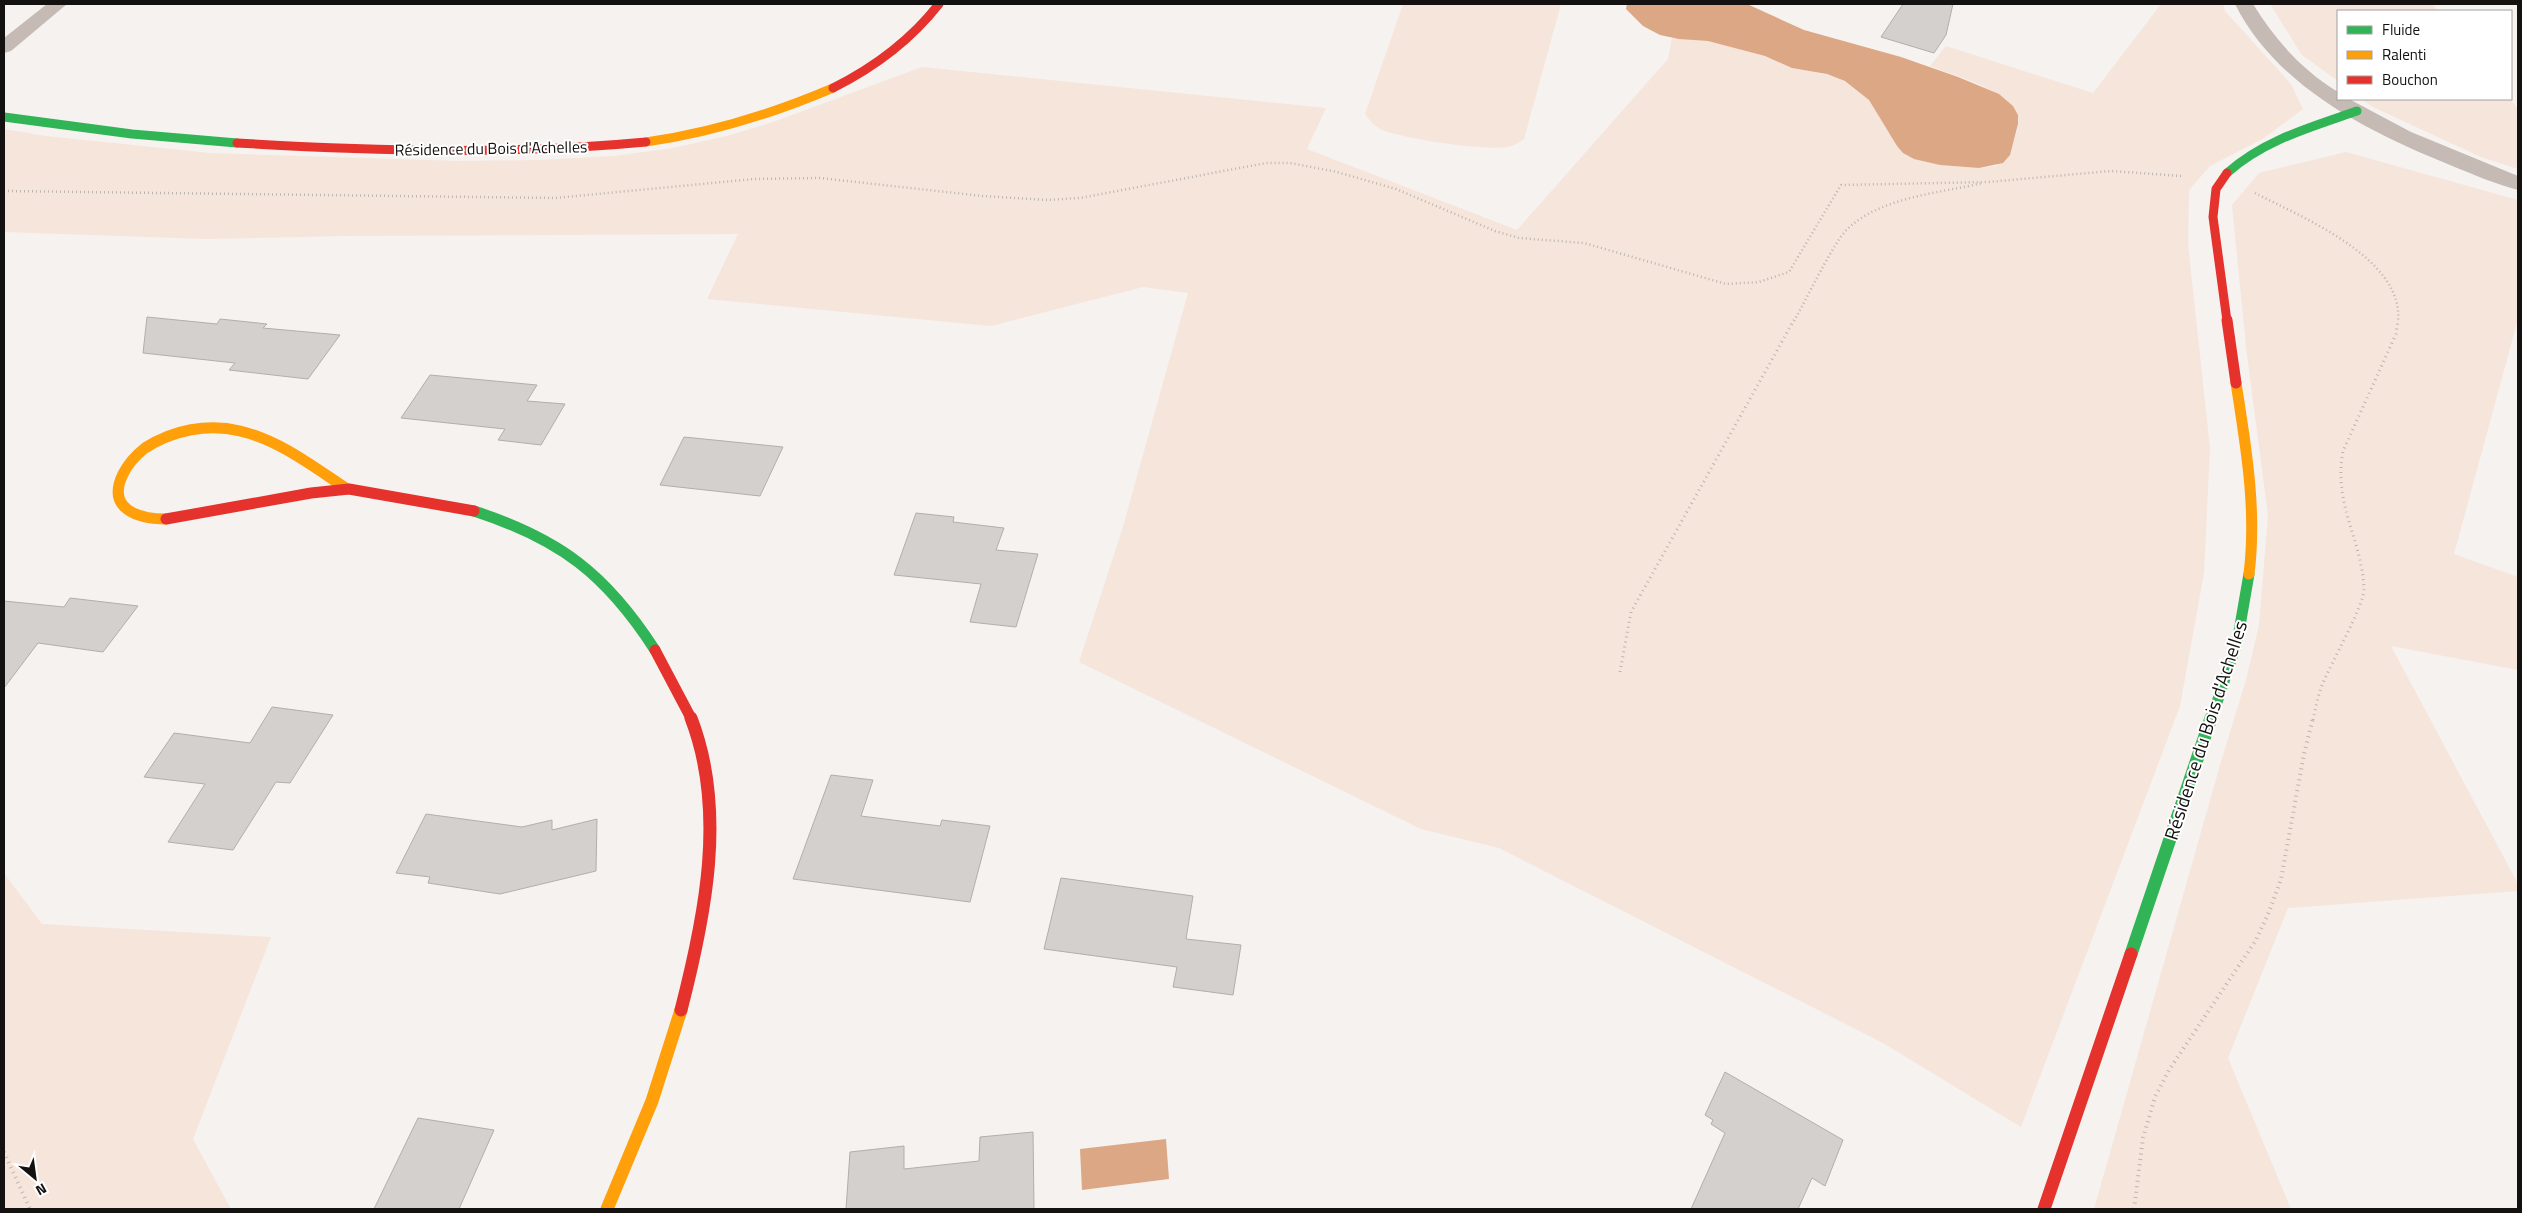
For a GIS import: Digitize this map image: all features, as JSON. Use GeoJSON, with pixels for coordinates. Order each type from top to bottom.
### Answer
{"type":"FeatureCollection","features":[{"type":"Feature","properties":{"kind":"street"},"geometry":{"type":"LineString","coordinates":[[4,47],[58,4]]}},
{"type":"Feature","properties":{"kind":"street","name":"Résidence du Bois d'Achelles"},"geometry":{"type":"LineString","coordinates":[[4,117],[117,133],[316,147],[509,150],[599,146],[648,141],[726,127],[765,117],[817,97],[869,70],[894,54],[920,30],[939,4]]}},
{"type":"Feature","properties":{"kind":"street"},"geometry":{"type":"LineString","coordinates":[[2244,4],[2261,33],[2291,65],[2337,100]]}},
{"type":"Feature","properties":{"kind":"street"},"geometry":{"type":"LineString","coordinates":[[2338,100],[2438,154],[2518,183]]}},
{"type":"Feature","properties":{"kind":"street"},"geometry":{"type":"LineString","coordinates":[[2220,180],[2241,162],[2274,144],[2358,111]]}},
{"type":"Feature","properties":{"kind":"street","name":"Résidence du Bois d'Achelles"},"geometry":{"type":"LineString","coordinates":[[2044,1209],[2222,690],[2237,643],[2248,580],[2252,537],[2248,463],[2212,223],[2211,206],[2220,180]]}},
{"type":"Feature","properties":{"kind":"street"},"geometry":{"type":"LineString","coordinates":[[347,489],[264,438],[228,426],[208,425],[167,436],[146,448],[123,474],[118,488],[119,501],[128,511],[140,516],[158,518],[181,517],[347,489],[434,501],[472,510],[537,533],[580,560],[623,603],[651,643],[687,709],[698,736],[705,769],[709,817],[706,897],[696,952],[667,1058],[646,1118],[607,1209]]}},
{"type":"Feature","properties":{"kind":"path"},"geometry":{"type":"LineString","coordinates":[[4,191],[555,198],[786,177],[846,179],[1003,197],[1056,200],[1080,198],[1266,163],[1290,163],[1337,172],[1396,189],[1496,231],[1519,238],[1584,243],[1726,284],[1744,285],[1776,279],[1789,272],[1841,184],[1988,182],[2112,171],[2220,180],[2241,186],[2331,235],[2370,261],[2394,293],[2399,307],[2399,322],[2396,334],[2343,452],[2339,472],[2342,500],[2361,568],[2364,591],[2358,608],[2322,684],[2304,754],[2282,879],[2256,940],[2169,1070],[2155,1097],[2143,1138],[2134,1209]]}},
{"type":"Feature","properties":{"kind":"path"},"geometry":{"type":"LineString","coordinates":[[1620,672],[1631,612],[1841,237],[1862,218],[1880,209],[1988,182]]}},
{"type":"Feature","properties":{"kind":"path"},"geometry":{"type":"LineString","coordinates":[[4,1152],[30,1209]]}},
{"type":"Feature","properties":{"kind":"shaded area"},"geometry":{"type":"Polygon","coordinates":[[[1403,4],[1561,4],[1524,139],[1507,147],[1464,146],[1396,134],[1382,130],[1372,122],[1365,114],[1403,4]]]}},
{"type":"Feature","properties":{"kind":"shaded area"},"geometry":{"type":"Polygon","coordinates":[[[1627,4],[1747,4],[1804,30],[1901,57],[1958,77],[1999,94],[2013,106],[2018,115],[2018,124],[2010,155],[2003,163],[1979,168],[1940,165],[1914,159],[1903,153],[1897,146],[1869,100],[1845,81],[1827,74],[1792,68],[1765,56],[1708,41],[1679,39],[1660,35],[1643,26],[1626,9],[1627,4]]]}},
{"type":"Feature","properties":{"kind":"shaded area"},"geometry":{"type":"Polygon","coordinates":[[[2161,4],[2223,4],[2225,11],[2291,84],[2303,109],[2264,138],[2210,166],[2189,190],[2188,244],[2210,448],[2204,573],[2180,706],[2021,1127],[1883,1043],[1499,848],[1421,829],[1079,662],[1122,530],[1188,293],[1143,287],[991,326],[707,299],[738,234],[343,236],[207,239],[4,232],[4,129],[46,136],[210,153],[459,161],[539,160],[614,156],[673,148],[727,136],[773,122],[922,67],[1326,108],[1307,149],[1517,230],[1668,59],[1672,38],[1708,41],[1765,56],[1788,66],[1833,76],[1851,84],[1869,100],[1897,146],[1908,156],[1940,165],[1979,168],[1996,166],[2012,147],[2018,126],[2017,114],[2012,105],[1992,91],[1979,84],[1930,66],[1946,46],[2093,93],[2161,4]]]}},
{"type":"Feature","properties":{"kind":"shaded area"},"geometry":{"type":"Polygon","coordinates":[[[2270,4],[2432,4],[2437,10],[2337,10],[2337,80],[2302,55],[2270,4]]]}},
{"type":"Feature","properties":{"kind":"shaded area"},"geometry":{"type":"Polygon","coordinates":[[[2363,100],[2511,100],[2518,109],[2518,169],[2481,157],[2373,107],[2363,100]]]}},
{"type":"Feature","properties":{"kind":"shaded area"},"geometry":{"type":"Polygon","coordinates":[[[2346,152],[2518,200],[2518,319],[2454,554],[2518,577],[2518,670],[2391,646],[2518,884],[2518,891],[2288,908],[2228,1058],[2291,1209],[2094,1209],[2222,758],[2246,680],[2259,625],[2268,516],[2246,347],[2232,205],[2259,173],[2346,152]]]}},
{"type":"Feature","properties":{"kind":"shaded area"},"geometry":{"type":"Polygon","coordinates":[[[4,873],[42,924],[271,937],[193,1139],[231,1209],[4,1209],[4,873]]]}},
{"type":"Feature","properties":{"kind":"shaded area"},"geometry":{"type":"Polygon","coordinates":[[[1166,1139],[1169,1179],[1082,1190],[1080,1149],[1166,1139]]]}},
{"type":"Feature","properties":{"kind":"building"},"geometry":{"type":"Polygon","coordinates":[[[1903,4],[1953,4],[1946,35],[1934,53],[1881,37],[1903,4]]]}},
{"type":"Feature","properties":{"kind":"building"},"geometry":{"type":"Polygon","coordinates":[[[147,317],[217,324],[220,319],[267,324],[263,328],[340,335],[308,379],[229,370],[235,363],[143,353],[147,317]]]}},
{"type":"Feature","properties":{"kind":"building"},"geometry":{"type":"Polygon","coordinates":[[[430,375],[537,385],[527,401],[565,404],[541,445],[498,440],[505,429],[401,418],[430,375]]]}},
{"type":"Feature","properties":{"kind":"building"},"geometry":{"type":"Polygon","coordinates":[[[684,437],[783,447],[760,496],[660,485],[684,437]]]}},
{"type":"Feature","properties":{"kind":"building"},"geometry":{"type":"Polygon","coordinates":[[[916,513],[954,517],[953,522],[1004,528],[996,550],[1038,554],[1016,627],[970,622],[981,584],[894,575],[916,513]]]}},
{"type":"Feature","properties":{"kind":"building"},"geometry":{"type":"Polygon","coordinates":[[[70,598],[138,606],[103,652],[38,643],[4,688],[4,601],[64,607],[70,598]]]}},
{"type":"Feature","properties":{"kind":"building"},"geometry":{"type":"Polygon","coordinates":[[[272,707],[333,715],[290,783],[276,782],[233,850],[168,842],[205,784],[144,777],[174,733],[250,743],[272,707]]]}},
{"type":"Feature","properties":{"kind":"building"},"geometry":{"type":"Polygon","coordinates":[[[831,775],[873,780],[861,816],[940,826],[942,820],[990,826],[970,902],[793,879],[831,775]]]}},
{"type":"Feature","properties":{"kind":"building"},"geometry":{"type":"Polygon","coordinates":[[[426,814],[522,827],[552,820],[552,830],[597,819],[596,871],[500,894],[428,883],[430,877],[396,873],[426,814]]]}},
{"type":"Feature","properties":{"kind":"building"},"geometry":{"type":"Polygon","coordinates":[[[1061,878],[1193,896],[1186,939],[1241,945],[1233,995],[1173,987],[1177,967],[1044,949],[1061,878]]]}},
{"type":"Feature","properties":{"kind":"building"},"geometry":{"type":"Polygon","coordinates":[[[1725,1072],[1843,1140],[1825,1186],[1812,1178],[1798,1209],[1691,1209],[1725,1133],[1711,1124],[1713,1120],[1705,1115],[1725,1072]]]}},
{"type":"Feature","properties":{"kind":"building"},"geometry":{"type":"Polygon","coordinates":[[[418,1118],[494,1130],[459,1209],[374,1209],[418,1118]]]}},
{"type":"Feature","properties":{"kind":"building"},"geometry":{"type":"Polygon","coordinates":[[[1033,1132],[1034,1209],[846,1209],[850,1152],[904,1146],[904,1169],[979,1161],[980,1137],[1033,1132]]]}},
{"type":"Feature","properties":{"kind":"traffic: fast"},"geometry":{"type":"LineString","coordinates":[[2227,173],[2240,161],[2271,143],[2288,135],[2357,111]]}},
{"type":"Feature","properties":{"kind":"traffic: fast"},"geometry":{"type":"LineString","coordinates":[[4,117],[132,134],[237,143]]}},
{"type":"Feature","properties":{"kind":"traffic: fast"},"geometry":{"type":"LineString","coordinates":[[474,511],[531,532],[579,561],[620,600],[655,650]]}},
{"type":"Feature","properties":{"kind":"traffic: fast"},"geometry":{"type":"LineString","coordinates":[[2131,954],[2237,643],[2249,574]]}},
{"type":"Feature","properties":{"kind":"traffic: slow"},"geometry":{"type":"LineString","coordinates":[[646,142],[718,129],[788,107],[833,88]]}},
{"type":"Feature","properties":{"kind":"traffic: slow"},"geometry":{"type":"LineString","coordinates":[[2236,383],[2247,454],[2252,504],[2252,552],[2249,574]]}},
{"type":"Feature","properties":{"kind":"traffic: slow"},"geometry":{"type":"LineString","coordinates":[[166,519],[144,517],[125,508],[118,495],[120,482],[129,464],[143,450],[170,436],[194,429],[218,427],[241,431],[263,439],[307,462],[347,489]]}},
{"type":"Feature","properties":{"kind":"traffic: slow"},"geometry":{"type":"LineString","coordinates":[[607,1209],[652,1101],[681,1010]]}},
{"type":"Feature","properties":{"kind":"traffic: jam"},"geometry":{"type":"LineString","coordinates":[[833,88],[863,72],[892,53],[917,30],[939,4]]}},
{"type":"Feature","properties":{"kind":"traffic: jam"},"geometry":{"type":"LineString","coordinates":[[237,143],[442,152],[544,150],[646,142]]}},
{"type":"Feature","properties":{"kind":"traffic: jam"},"geometry":{"type":"LineString","coordinates":[[2227,173],[2216,189],[2213,217],[2236,383]]}},
{"type":"Feature","properties":{"kind":"traffic: jam"},"geometry":{"type":"LineString","coordinates":[[166,519],[311,493],[349,489],[474,511]]}},
{"type":"Feature","properties":{"kind":"traffic: jam"},"geometry":{"type":"LineString","coordinates":[[655,650],[682,698],[695,728],[704,762],[708,797],[710,833],[704,906],[690,977],[681,1010]]}},
{"type":"Feature","properties":{"kind":"traffic: jam"},"geometry":{"type":"LineString","coordinates":[[2044,1209],[2131,954]]}}]}
